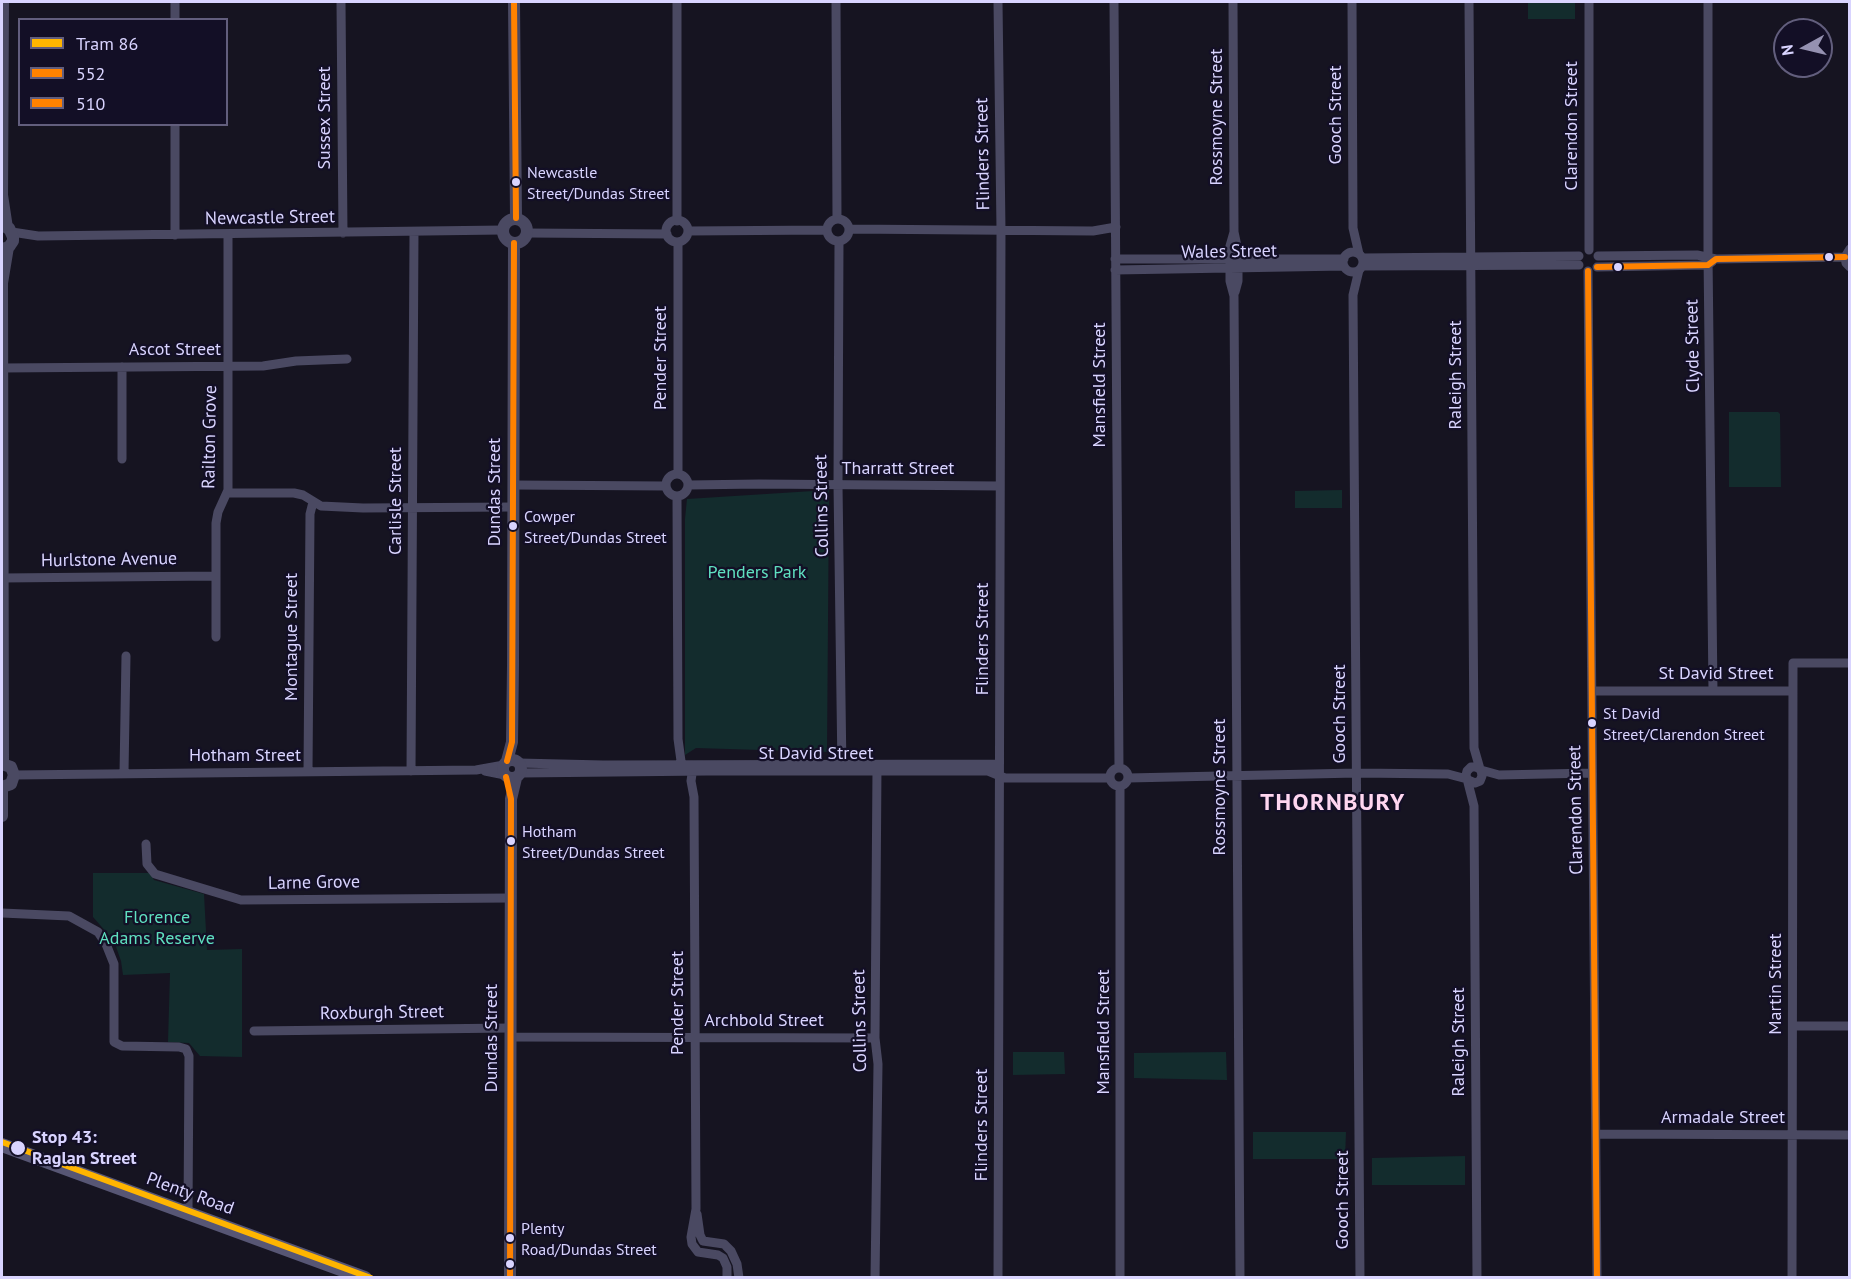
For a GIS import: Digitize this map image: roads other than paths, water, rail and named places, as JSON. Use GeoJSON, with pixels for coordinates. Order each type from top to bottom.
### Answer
{"type":"FeatureCollection","features":[{"type":"Feature","properties":{"kind":"main road","name":"Plenty Road"},"geometry":{"type":"LineString","coordinates":[[2,1145],[365,1278]]}},
{"type":"Feature","properties":{"kind":"street"},"geometry":{"type":"LineString","coordinates":[[2,201],[3,2]]}},
{"type":"Feature","properties":{"kind":"street"},"geometry":{"type":"LineString","coordinates":[[175,2],[175,18]]}},
{"type":"Feature","properties":{"kind":"street","name":"Sussex Street"},"geometry":{"type":"LineString","coordinates":[[341,2],[343,233]]}},
{"type":"Feature","properties":{"kind":"street"},"geometry":{"type":"LineString","coordinates":[[514,2],[516,218]]}},
{"type":"Feature","properties":{"kind":"street"},"geometry":{"type":"LineString","coordinates":[[677,2],[677,221]]}},
{"type":"Feature","properties":{"kind":"street"},"geometry":{"type":"LineString","coordinates":[[836,2],[837,219]]}},
{"type":"Feature","properties":{"kind":"street","name":"Flinders Street"},"geometry":{"type":"LineString","coordinates":[[998,2],[1001,230],[998,1278]]}},
{"type":"Feature","properties":{"kind":"street","name":"Mansfield Street"},"geometry":{"type":"LineString","coordinates":[[1114,2],[1119,768]]}},
{"type":"Feature","properties":{"kind":"street","name":"Rossmoyne Street"},"geometry":{"type":"LineString","coordinates":[[1233,2],[1234,232],[1230,246],[1238,281],[1234,296],[1240,1278]]}},
{"type":"Feature","properties":{"kind":"street","name":"Gooch Street"},"geometry":{"type":"LineString","coordinates":[[1352,2],[1353,228],[1360,262],[1353,295],[1360,1278]]}},
{"type":"Feature","properties":{"kind":"street","name":"Raleigh Street"},"geometry":{"type":"LineString","coordinates":[[1469,2],[1474,748],[1480,775],[1474,806]]}},
{"type":"Feature","properties":{"kind":"street","name":"Clarendon Street"},"geometry":{"type":"LineString","coordinates":[[1588,2],[1593,253],[1599,262],[1586,265],[1597,1278]]}},
{"type":"Feature","properties":{"kind":"street","name":"Clyde Street"},"geometry":{"type":"LineString","coordinates":[[1708,2],[1713,691]]}},
{"type":"Feature","properties":{"kind":"street"},"geometry":{"type":"LineString","coordinates":[[175,126],[175,235]]}},
{"type":"Feature","properties":{"kind":"street"},"geometry":{"type":"LineString","coordinates":[[2,195],[7,238],[2,283]]}},
{"type":"Feature","properties":{"kind":"street"},"geometry":{"type":"LineString","coordinates":[[516,218],[525,223],[527,233],[521,241],[514,243],[505,237],[503,230],[506,223],[516,218]]}},
{"type":"Feature","properties":{"kind":"street"},"geometry":{"type":"LineString","coordinates":[[837,219],[846,223],[849,229],[845,239],[839,241],[830,237],[827,230],[829,224],[837,219]]}},
{"type":"Feature","properties":{"kind":"street"},"geometry":{"type":"LineString","coordinates":[[677,221],[686,225],[688,231],[686,237],[678,242],[672,241],[667,234],[669,225],[677,221]]}},
{"type":"Feature","properties":{"kind":"street","name":"Gooch Street"},"geometry":{"type":"LineString","coordinates":[[1353,228],[1345,262],[1353,295]]}},
{"type":"Feature","properties":{"kind":"street"},"geometry":{"type":"LineString","coordinates":[[849,229],[1116,231]]}},
{"type":"Feature","properties":{"kind":"street","name":"Newcastle Street"},"geometry":{"type":"LineString","coordinates":[[7,238],[503,230]]}},
{"type":"Feature","properties":{"kind":"street"},"geometry":{"type":"LineString","coordinates":[[688,231],[827,230]]}},
{"type":"Feature","properties":{"kind":"street","name":"Carlisle Street"},"geometry":{"type":"LineString","coordinates":[[411,771],[414,232]]}},
{"type":"Feature","properties":{"kind":"street"},"geometry":{"type":"LineString","coordinates":[[527,233],[667,234]]}},
{"type":"Feature","properties":{"kind":"street","name":"Railton Grove"},"geometry":{"type":"LineString","coordinates":[[216,637],[216,517],[228,494],[228,235]]}},
{"type":"Feature","properties":{"kind":"street","name":"Collins Street"},"geometry":{"type":"LineString","coordinates":[[839,241],[838,485],[842,768]]}},
{"type":"Feature","properties":{"kind":"street","name":"Pender Street"},"geometry":{"type":"LineString","coordinates":[[678,242],[678,474]]}},
{"type":"Feature","properties":{"kind":"street","name":"Dundas Street"},"geometry":{"type":"LineString","coordinates":[[510,1278],[514,243]]}},
{"type":"Feature","properties":{"kind":"street"},"geometry":{"type":"LineString","coordinates":[[1353,252],[1360,262],[1353,272],[1345,262],[1353,252]]}},
{"type":"Feature","properties":{"kind":"street"},"geometry":{"type":"LineString","coordinates":[[1586,265],[1583,252],[1697,255],[1711,260]]}},
{"type":"Feature","properties":{"kind":"street"},"geometry":{"type":"LineString","coordinates":[[1360,262],[1472,261],[1586,265],[1847,253],[1846,263],[1850,267]]}},
{"type":"Feature","properties":{"kind":"street","name":"Wales Street"},"geometry":{"type":"LineString","coordinates":[[1115,259],[1234,263],[1345,262]]}},
{"type":"Feature","properties":{"kind":"street","name":"Wales Street"},"geometry":{"type":"LineString","coordinates":[[1115,270],[1234,263]]}},
{"type":"Feature","properties":{"kind":"street"},"geometry":{"type":"LineString","coordinates":[[2,277],[2,764],[11,767],[14,775],[11,784],[2,787],[2,816]]}},
{"type":"Feature","properties":{"kind":"street","name":"Ascot Street"},"geometry":{"type":"LineString","coordinates":[[2,368],[262,366],[296,360],[347,359]]}},
{"type":"Feature","properties":{"kind":"street"},"geometry":{"type":"LineString","coordinates":[[122,367],[122,459]]}},
{"type":"Feature","properties":{"kind":"street"},"geometry":{"type":"LineString","coordinates":[[678,474],[685,477],[688,485],[686,493],[677,497],[669,494],[666,486],[668,478],[678,474]]}},
{"type":"Feature","properties":{"kind":"street"},"geometry":{"type":"LineString","coordinates":[[514,485],[666,486]]}},
{"type":"Feature","properties":{"kind":"street","name":"Tharratt Street"},"geometry":{"type":"LineString","coordinates":[[688,485],[1000,486]]}},
{"type":"Feature","properties":{"kind":"street"},"geometry":{"type":"LineString","coordinates":[[228,494],[294,493],[325,506],[363,508],[513,507]]}},
{"type":"Feature","properties":{"kind":"street"},"geometry":{"type":"LineString","coordinates":[[677,497],[678,767]]}},
{"type":"Feature","properties":{"kind":"street","name":"Montague Street"},"geometry":{"type":"LineString","coordinates":[[308,772],[309,514],[313,502]]}},
{"type":"Feature","properties":{"kind":"street","name":"Hurlstone Avenue"},"geometry":{"type":"LineString","coordinates":[[2,578],[216,576]]}},
{"type":"Feature","properties":{"kind":"street"},"geometry":{"type":"LineString","coordinates":[[124,773],[126,656]]}},
{"type":"Feature","properties":{"kind":"street","name":"St David Street"},"geometry":{"type":"LineString","coordinates":[[1592,691],[1792,691],[1793,663],[1850,663]]}},
{"type":"Feature","properties":{"kind":"street","name":"Martin Street"},"geometry":{"type":"LineString","coordinates":[[1792,691],[1792,1278]]}},
{"type":"Feature","properties":{"kind":"street","name":"Raleigh Street"},"geometry":{"type":"LineString","coordinates":[[1474,748],[1468,774],[1474,806],[1478,1278]]}},
{"type":"Feature","properties":{"kind":"street","name":"St David Street"},"geometry":{"type":"LineString","coordinates":[[877,768],[999,764]]}},
{"type":"Feature","properties":{"kind":"street"},"geometry":{"type":"LineString","coordinates":[[1128,778],[1357,773],[1468,774],[1476,767],[1480,775]]}},
{"type":"Feature","properties":{"kind":"street","name":"Collins Street"},"geometry":{"type":"LineString","coordinates":[[875,1278],[878,1064],[874,1038],[877,768]]}},
{"type":"Feature","properties":{"kind":"street","name":"St David Street"},"geometry":{"type":"LineString","coordinates":[[512,769],[877,768],[989,771],[1005,778],[1110,778]]}},
{"type":"Feature","properties":{"kind":"street"},"geometry":{"type":"LineString","coordinates":[[1119,768],[1124,770],[1128,778],[1125,785],[1120,787],[1112,783],[1110,778],[1112,772],[1119,768]]}},
{"type":"Feature","properties":{"kind":"street","name":"Hotham Street"},"geometry":{"type":"LineString","coordinates":[[14,775],[512,769]]}},
{"type":"Feature","properties":{"kind":"street","name":"Pender Street"},"geometry":{"type":"LineString","coordinates":[[694,769],[696,1209],[700,1235],[703,1240],[724,1245],[731,1251],[738,1263],[738,1278]]}},
{"type":"Feature","properties":{"kind":"street"},"geometry":{"type":"LineString","coordinates":[[1468,774],[1473,783],[1480,775],[1592,773]]}},
{"type":"Feature","properties":{"kind":"street","name":"Mansfield Street"},"geometry":{"type":"LineString","coordinates":[[1120,787],[1120,1278]]}},
{"type":"Feature","properties":{"kind":"street","name":"Larne Grove"},"geometry":{"type":"LineString","coordinates":[[146,844],[147,864],[155,874],[241,900],[511,897]]}},
{"type":"Feature","properties":{"kind":"street"},"geometry":{"type":"LineString","coordinates":[[2,913],[69,916],[98,932],[114,964],[114,1042],[122,1047],[186,1049],[189,1056],[188,1213]]}},
{"type":"Feature","properties":{"kind":"street"},"geometry":{"type":"LineString","coordinates":[[1792,1026],[1850,1026]]}},
{"type":"Feature","properties":{"kind":"street","name":"Roxburgh Street"},"geometry":{"type":"LineString","coordinates":[[254,1031],[510,1033]]}},
{"type":"Feature","properties":{"kind":"street","name":"Archbold Street"},"geometry":{"type":"LineString","coordinates":[[510,1033],[695,1038],[874,1038]]}},
{"type":"Feature","properties":{"kind":"street","name":"Armadale Street"},"geometry":{"type":"LineString","coordinates":[[1596,1134],[1850,1135]]}},
{"type":"Feature","properties":{"kind":"street","name":"Pender Street"},"geometry":{"type":"LineString","coordinates":[[696,1209],[691,1230],[692,1244],[698,1252],[723,1258],[727,1267],[727,1278]]}},
{"type":"Feature","properties":{"kind":"tram line","name":"86"},"geometry":{"type":"LineString","coordinates":[[2,1142],[371,1278]]}},
{"type":"Feature","properties":{"kind":"place","name":"Newcastle Street/Dundas Street"},"geometry":{"type":"Point","coordinates":[516,182]}},
{"type":"Feature","properties":{"kind":"place","name":"Cowper Street/Dundas Street"},"geometry":{"type":"Point","coordinates":[513,526]}},
{"type":"Feature","properties":{"kind":"place","name":"St David Street/Clarendon Street"},"geometry":{"type":"Point","coordinates":[1592,723]}},
{"type":"Feature","properties":{"kind":"place","name":"Hotham Street/Dundas Street"},"geometry":{"type":"Point","coordinates":[511,841]}},
{"type":"Feature","properties":{"kind":"place","name":"Stop 43: Raglan Street"},"geometry":{"type":"Point","coordinates":[18,1148]}},
{"type":"Feature","properties":{"kind":"place","name":"Plenty Road/Dundas Street"},"geometry":{"type":"Point","coordinates":[510,1238]}},
{"type":"Feature","properties":{"kind":"district","name":"THORNBURY"},"geometry":{"type":"Point","coordinates":[1333,803]}},
{"type":"Feature","properties":{"kind":"park label","name":"Penders Park"},"geometry":{"type":"Point","coordinates":[757,573]}},
{"type":"Feature","properties":{"kind":"park label","name":"Florence Adams Reserve"},"geometry":{"type":"Point","coordinates":[157,928]}}]}
